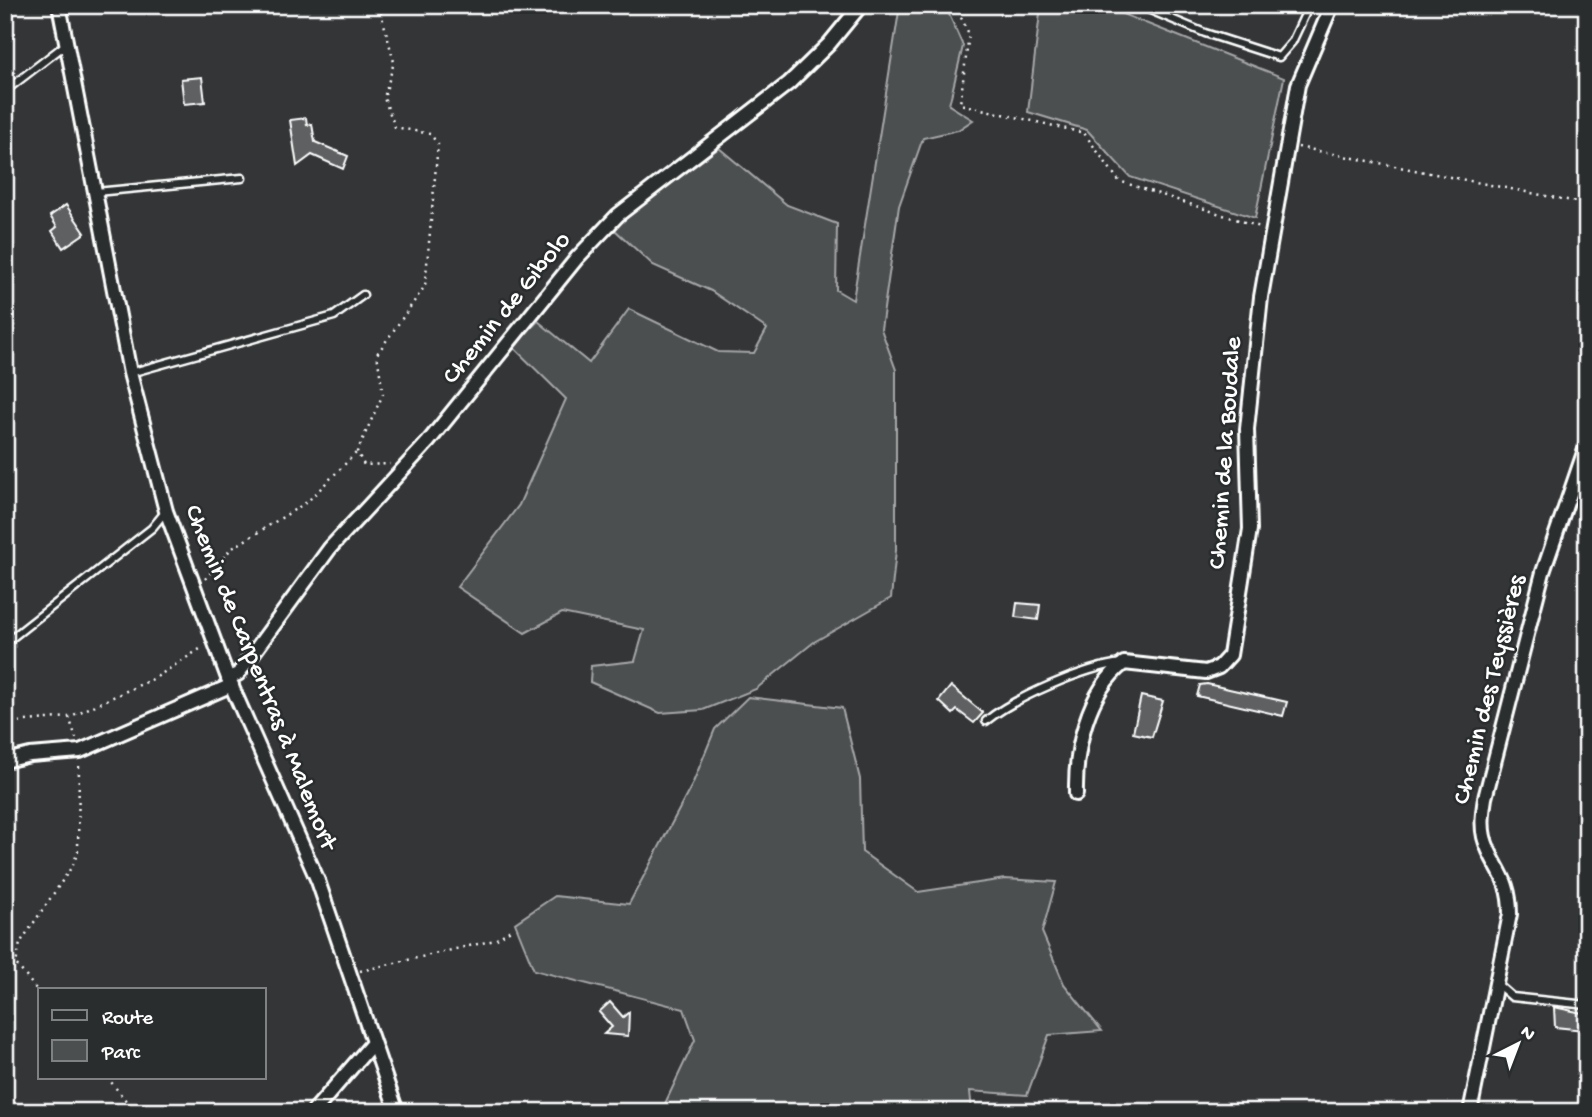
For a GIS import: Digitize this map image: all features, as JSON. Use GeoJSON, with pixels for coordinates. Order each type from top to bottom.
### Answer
{"type":"FeatureCollection","features":[{"type":"Feature","properties":{"kind":"street","name":"Chemin de Carpentras à Malemort"},"geometry":{"type":"LineString","coordinates":[[59,5],[130,373],[166,511],[230,682],[318,881],[397,1112]]}},
{"type":"Feature","properties":{"kind":"street","name":"Chemin de Gibolo"},"geometry":{"type":"LineString","coordinates":[[5,761],[30,755],[79,751],[230,682],[239,674],[330,548],[408,464],[577,258],[618,215],[789,83],[829,44],[861,5]]}},
{"type":"Feature","properties":{"kind":"street","name":"Chemin de la Boudale"},"geometry":{"type":"LineString","coordinates":[[1124,663],[1206,672],[1219,667],[1230,655],[1250,529],[1247,429],[1261,297],[1298,85],[1332,5]]}},
{"type":"Feature","properties":{"kind":"street","name":"Chemin des Teyssières"},"geometry":{"type":"LineString","coordinates":[[1470,1112],[1510,914],[1510,895],[1504,875],[1485,839],[1482,823],[1485,799],[1543,572],[1587,444]]}},
{"type":"Feature","properties":{"kind":"street"},"geometry":{"type":"LineString","coordinates":[[1076,794],[1075,774],[1084,723],[1112,672],[1124,663]]}},
{"type":"Feature","properties":{"kind":"street"},"geometry":{"type":"LineString","coordinates":[[313,1112],[372,1044]]}},
{"type":"Feature","properties":{"kind":"lane"},"geometry":{"type":"LineString","coordinates":[[1138,5],[1205,33],[1279,57],[1292,42],[1307,10]]}},
{"type":"Feature","properties":{"kind":"lane"},"geometry":{"type":"LineString","coordinates":[[5,91],[67,44]]}},
{"type":"Feature","properties":{"kind":"lane"},"geometry":{"type":"LineString","coordinates":[[96,192],[242,178]]}},
{"type":"Feature","properties":{"kind":"lane"},"geometry":{"type":"LineString","coordinates":[[130,373],[334,316],[363,295]]}},
{"type":"Feature","properties":{"kind":"lane"},"geometry":{"type":"LineString","coordinates":[[5,638],[8,641],[152,528],[166,511]]}},
{"type":"Feature","properties":{"kind":"lane"},"geometry":{"type":"LineString","coordinates":[[985,721],[1003,707],[1098,666],[1124,663]]}},
{"type":"Feature","properties":{"kind":"lane"},"geometry":{"type":"LineString","coordinates":[[1496,983],[1512,997],[1587,1005]]}},
{"type":"Feature","properties":{"kind":"path"},"geometry":{"type":"LineString","coordinates":[[197,588],[231,549],[307,502],[357,452],[383,394],[377,354],[425,286],[438,144],[430,134],[396,127],[384,98],[394,62],[379,5]]}},
{"type":"Feature","properties":{"kind":"path"},"geometry":{"type":"LineString","coordinates":[[955,5],[969,34],[960,104],[1084,134],[1119,181],[1273,231]]}},
{"type":"Feature","properties":{"kind":"path"},"geometry":{"type":"LineString","coordinates":[[1288,145],[1587,204]]}},
{"type":"Feature","properties":{"kind":"path"},"geometry":{"type":"LineString","coordinates":[[357,452],[364,465],[408,464]]}},
{"type":"Feature","properties":{"kind":"path"},"geometry":{"type":"LineString","coordinates":[[5,723],[69,716],[155,678],[214,640]]}},
{"type":"Feature","properties":{"kind":"path"},"geometry":{"type":"LineString","coordinates":[[38,992],[16,964],[20,943],[73,865],[78,851],[79,751],[69,716]]}},
{"type":"Feature","properties":{"kind":"path"},"geometry":{"type":"LineString","coordinates":[[350,973],[495,940],[512,929]]}},
{"type":"Feature","properties":{"kind":"path"},"geometry":{"type":"LineString","coordinates":[[108,1078],[135,1112]]}},
{"type":"Feature","properties":{"kind":"green space"},"geometry":{"type":"Polygon","coordinates":[[[900,5],[945,5],[963,46],[949,105],[973,120],[958,130],[923,138],[899,206],[881,329],[896,370],[896,550],[891,598],[814,642],[756,689],[703,710],[660,713],[590,682],[591,666],[635,661],[644,630],[562,613],[525,633],[457,587],[519,505],[566,399],[513,347],[538,321],[589,363],[629,309],[718,352],[754,353],[767,329],[711,291],[653,265],[615,230],[623,219],[719,148],[787,205],[837,224],[836,290],[853,300],[900,5]]]}},
{"type":"Feature","properties":{"kind":"green space"},"geometry":{"type":"Polygon","coordinates":[[[1041,5],[1100,5],[1284,78],[1255,218],[1130,177],[1087,130],[1028,112],[1041,5]]]}},
{"type":"Feature","properties":{"kind":"green space"},"geometry":{"type":"Polygon","coordinates":[[[748,697],[842,708],[860,779],[862,852],[918,892],[1005,879],[1056,882],[1042,932],[1064,984],[1102,1031],[1049,1035],[1027,1095],[970,1091],[972,1112],[661,1112],[695,1040],[684,1009],[534,970],[515,923],[555,896],[629,904],[692,785],[715,729],[748,697]]]}},
{"type":"Feature","properties":{"kind":"building"},"geometry":{"type":"Polygon","coordinates":[[[202,77],[205,102],[184,104],[181,79],[202,77]]]}},
{"type":"Feature","properties":{"kind":"building"},"geometry":{"type":"Polygon","coordinates":[[[306,118],[307,125],[312,124],[315,142],[348,156],[343,169],[312,155],[297,166],[290,120],[306,118]]]}},
{"type":"Feature","properties":{"kind":"building"},"geometry":{"type":"Polygon","coordinates":[[[66,205],[85,233],[63,248],[52,231],[57,227],[50,216],[66,205]]]}},
{"type":"Feature","properties":{"kind":"building"},"geometry":{"type":"Polygon","coordinates":[[[1017,603],[1040,605],[1038,620],[1015,617],[1017,603]]]}},
{"type":"Feature","properties":{"kind":"building"},"geometry":{"type":"Polygon","coordinates":[[[1207,684],[1287,702],[1283,716],[1197,696],[1200,685],[1207,684]]]}},
{"type":"Feature","properties":{"kind":"building"},"geometry":{"type":"Polygon","coordinates":[[[951,686],[983,713],[974,723],[957,710],[953,714],[939,701],[951,686]]]}},
{"type":"Feature","properties":{"kind":"building"},"geometry":{"type":"Polygon","coordinates":[[[1141,696],[1163,701],[1152,737],[1133,733],[1141,696]]]}},
{"type":"Feature","properties":{"kind":"building"},"geometry":{"type":"Polygon","coordinates":[[[610,1002],[623,1017],[629,1012],[628,1036],[604,1034],[612,1027],[599,1012],[610,1002]]]}},
{"type":"Feature","properties":{"kind":"building"},"geometry":{"type":"Polygon","coordinates":[[[1554,1007],[1587,1014],[1584,1030],[1555,1027],[1554,1007]]]}}]}
